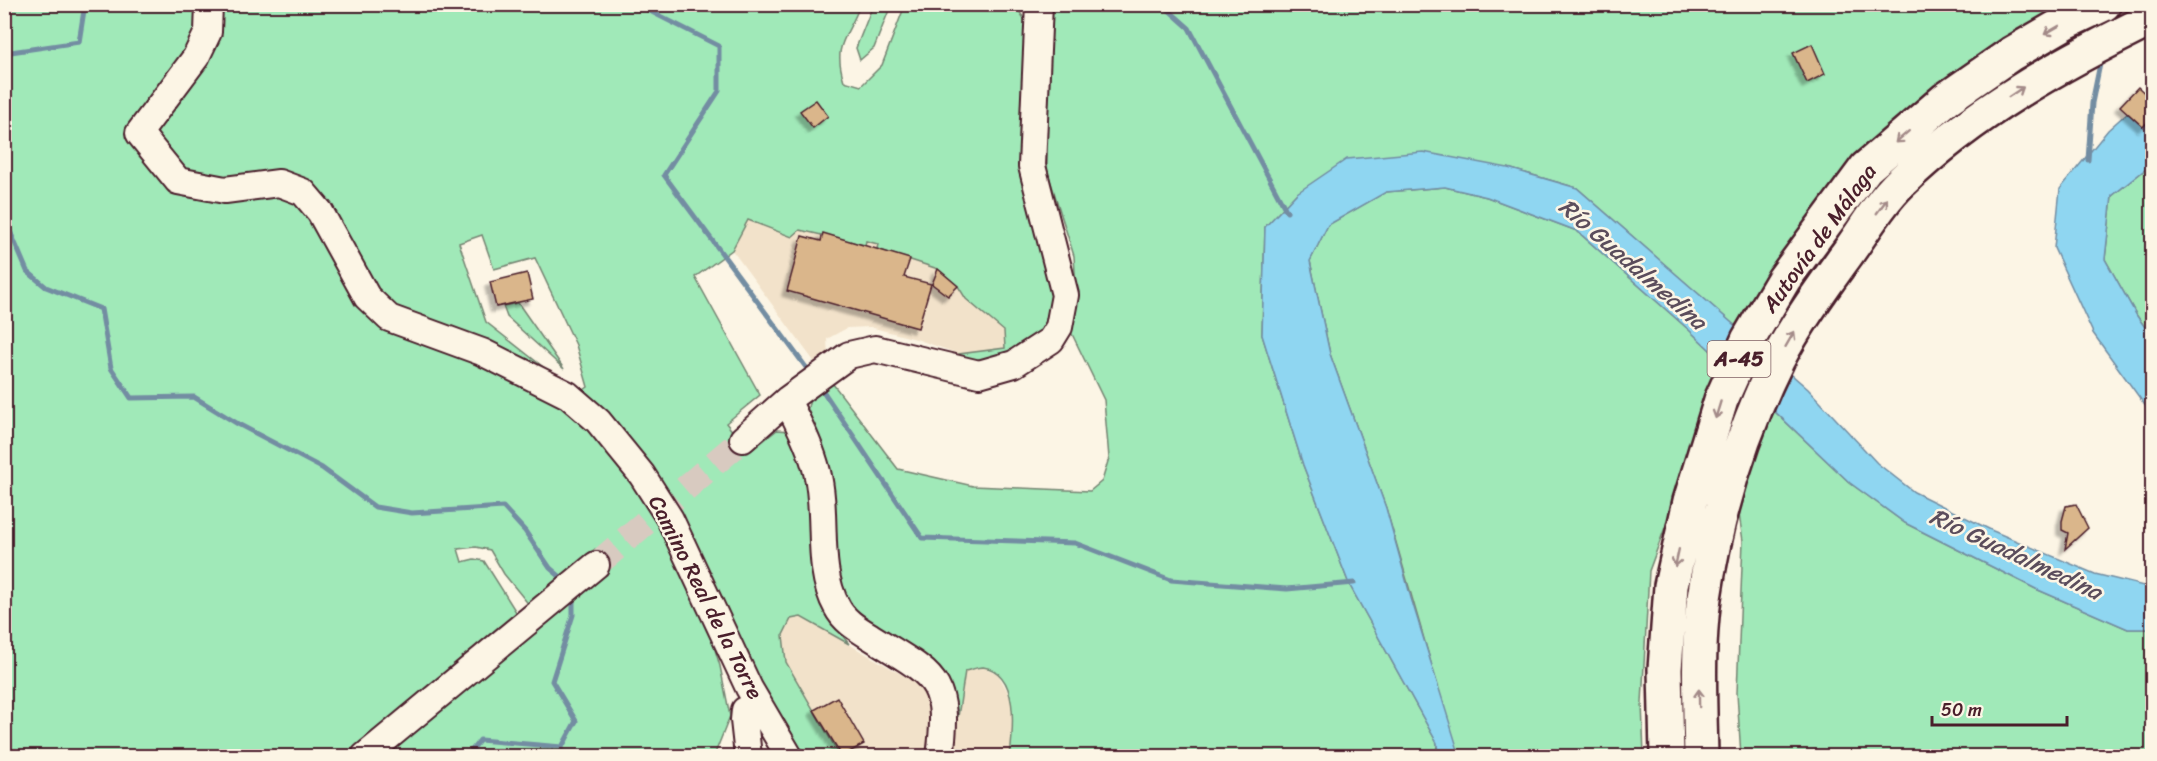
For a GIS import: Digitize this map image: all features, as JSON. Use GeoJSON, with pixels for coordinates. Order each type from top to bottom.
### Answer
{"type":"FeatureCollection","features":[{"type":"Feature","properties":{"kind":"highway","name":"Autovía de Málaga"},"geometry":{"type":"LineString","coordinates":[[1667,756],[1665,669],[1671,586],[1690,501],[1721,400],[1748,340],[1784,279],[1866,168],[1946,99],[2011,54],[2068,21],[2104,4]]}},
{"type":"Feature","properties":{"kind":"highway","name":"Autovía de Málaga"},"geometry":{"type":"LineString","coordinates":[[1701,756],[1699,678],[1704,600],[1721,509],[1743,443],[1778,360],[1812,302],[1898,184],[1968,125],[2031,82],[2088,50],[2152,19]]}},
{"type":"Feature","properties":{"kind":"street","name":"Camino Real de la Torre"},"geometry":{"type":"LineString","coordinates":[[209,4],[208,32],[196,57],[139,133],[178,181],[225,190],[279,183],[303,192],[320,212],[367,297],[389,318],[482,352],[525,373],[568,395],[598,421],[642,475],[670,519],[749,688],[789,756]]}},
{"type":"Feature","properties":{"kind":"street"},"geometry":{"type":"LineString","coordinates":[[743,439],[787,400],[849,355],[875,349],[979,374],[1014,364],[1051,340],[1059,327],[1065,295],[1032,166],[1039,4]]}},
{"type":"Feature","properties":{"kind":"street"},"geometry":{"type":"LineString","coordinates":[[787,400],[807,442],[817,473],[828,588],[837,609],[852,625],[920,668],[934,682],[943,699],[945,724],[940,756]]}},
{"type":"Feature","properties":{"kind":"street"},"geometry":{"type":"LineString","coordinates":[[365,756],[596,565]]}},
{"type":"Feature","properties":{"kind":"street"},"geometry":{"type":"LineString","coordinates":[[745,710],[748,756]]}},
{"type":"Feature","properties":{"kind":"shaded area"},"geometry":{"type":"Polygon","coordinates":[[[748,220],[792,237],[800,230],[864,245],[866,241],[878,244],[877,249],[938,269],[958,286],[966,299],[1005,331],[1005,348],[959,354],[916,339],[870,327],[847,328],[827,339],[828,356],[816,364],[732,250],[748,220]]]}},
{"type":"Feature","properties":{"kind":"shaded area"},"geometry":{"type":"Polygon","coordinates":[[[801,617],[922,686],[932,700],[930,756],[840,756],[786,662],[783,635],[791,619],[801,617]]]}},
{"type":"Feature","properties":{"kind":"shaded area"},"geometry":{"type":"Polygon","coordinates":[[[983,667],[998,674],[1010,696],[1015,722],[1010,756],[953,756],[965,671],[983,667]]]}},
{"type":"Feature","properties":{"kind":"green space"},"geometry":{"type":"Polygon","coordinates":[[[4,5],[203,5],[193,49],[142,109],[177,188],[207,200],[237,199],[271,192],[295,198],[314,214],[373,318],[508,373],[591,423],[649,497],[698,594],[720,666],[730,716],[714,756],[383,756],[606,569],[595,549],[530,606],[504,574],[490,550],[476,547],[458,549],[462,562],[474,559],[484,561],[518,615],[352,756],[5,756],[4,5]]]}},
{"type":"Feature","properties":{"kind":"green space"},"geometry":{"type":"Polygon","coordinates":[[[220,5],[860,5],[843,41],[840,58],[844,81],[861,86],[882,65],[905,5],[1015,5],[1025,20],[1020,168],[1046,250],[1053,300],[1047,327],[1032,344],[982,362],[959,362],[959,354],[1005,348],[1004,331],[966,299],[958,286],[938,269],[877,249],[878,244],[866,241],[865,245],[800,230],[792,237],[748,220],[732,250],[695,277],[760,395],[726,423],[749,452],[777,430],[791,431],[801,450],[828,617],[849,644],[801,617],[791,619],[783,635],[786,662],[840,756],[801,756],[724,613],[578,394],[588,387],[576,345],[535,258],[494,269],[482,235],[459,243],[486,322],[556,377],[392,308],[371,282],[315,189],[218,181],[190,174],[174,161],[155,131],[220,5]]]}},
{"type":"Feature","properties":{"kind":"green space"},"geometry":{"type":"Polygon","coordinates":[[[873,5],[891,5],[874,48],[860,60],[856,48],[873,5]]]}},
{"type":"Feature","properties":{"kind":"green space"},"geometry":{"type":"Polygon","coordinates":[[[1052,5],[2071,5],[1808,222],[1765,276],[1735,326],[1577,188],[1508,168],[1297,193],[1265,227],[1262,335],[1303,465],[1349,584],[1437,743],[1436,756],[1010,756],[1012,704],[1009,691],[995,671],[983,667],[965,671],[958,717],[951,689],[939,671],[868,626],[837,590],[807,412],[810,399],[830,380],[898,469],[973,486],[1090,491],[1102,481],[1109,458],[1104,400],[1071,332],[1077,305],[1074,256],[1047,170],[1046,97],[1052,5]]]}},
{"type":"Feature","properties":{"kind":"green space"},"geometry":{"type":"Polygon","coordinates":[[[2152,164],[2152,337],[2137,316],[2105,259],[2112,196],[2152,164]]]}},
{"type":"Feature","properties":{"kind":"green space"},"geometry":{"type":"Polygon","coordinates":[[[1445,187],[1487,197],[1577,231],[1688,329],[1850,483],[1905,523],[2036,589],[2128,629],[2152,629],[2152,756],[1741,756],[1737,693],[1743,541],[1739,514],[1676,498],[1649,571],[1642,703],[1644,756],[1458,756],[1386,508],[1330,354],[1310,261],[1328,225],[1385,192],[1445,187]]]}},
{"type":"Feature","properties":{"kind":"green space"},"geometry":{"type":"Polygon","coordinates":[[[518,303],[564,369],[507,317],[503,306],[518,303]]]}},
{"type":"Feature","properties":{"kind":"water"},"geometry":{"type":"Polygon","coordinates":[[[2127,113],[2143,127],[2152,117],[2152,164],[2112,196],[2105,259],[2137,316],[2152,337],[2152,415],[2093,333],[2054,248],[2060,189],[2108,130],[2127,113]]]}},
{"type":"Feature","properties":{"kind":"water","name":"Río Guadalmedina"},"geometry":{"type":"Polygon","coordinates":[[[1423,152],[1508,168],[1577,188],[1808,389],[1877,463],[1914,492],[1993,531],[2095,574],[2152,588],[2152,629],[2128,629],[2036,589],[1905,523],[1850,483],[1688,329],[1577,231],[1487,197],[1445,187],[1386,192],[1328,225],[1310,261],[1330,354],[1386,508],[1458,750],[1458,756],[1438,756],[1437,743],[1349,584],[1303,465],[1262,335],[1265,227],[1297,193],[1347,159],[1423,152]]]}},
{"type":"Feature","properties":{"kind":"building"},"geometry":{"type":"Polygon","coordinates":[[[1812,44],[1825,74],[1807,83],[1793,53],[1812,44]]]}},
{"type":"Feature","properties":{"kind":"building"},"geometry":{"type":"Polygon","coordinates":[[[2138,87],[2152,100],[2152,117],[2143,127],[2120,106],[2138,87]]]}},
{"type":"Feature","properties":{"kind":"building"},"geometry":{"type":"Polygon","coordinates":[[[816,100],[828,116],[813,128],[800,111],[816,100]]]}},
{"type":"Feature","properties":{"kind":"building"},"geometry":{"type":"Polygon","coordinates":[[[823,233],[910,259],[904,277],[931,284],[918,328],[787,291],[802,236],[821,241],[823,233]]]}},
{"type":"Feature","properties":{"kind":"building"},"geometry":{"type":"Polygon","coordinates":[[[938,269],[958,286],[948,296],[932,284],[938,269]]]}},
{"type":"Feature","properties":{"kind":"building"},"geometry":{"type":"Polygon","coordinates":[[[527,273],[533,299],[496,307],[490,282],[527,273]]]}},
{"type":"Feature","properties":{"kind":"building"},"geometry":{"type":"Polygon","coordinates":[[[2076,504],[2088,528],[2065,549],[2068,533],[2062,530],[2062,521],[2066,506],[2076,504]]]}},
{"type":"Feature","properties":{"kind":"building"},"geometry":{"type":"Polygon","coordinates":[[[837,697],[864,744],[842,756],[814,710],[837,697]]]}},
{"type":"Feature","properties":{"kind":"waterway"},"geometry":{"type":"LineString","coordinates":[[4,53],[79,42],[85,4]]}},
{"type":"Feature","properties":{"kind":"waterway"},"geometry":{"type":"LineString","coordinates":[[636,4],[719,46],[719,91],[664,175],[808,370]]}},
{"type":"Feature","properties":{"kind":"waterway"},"geometry":{"type":"LineString","coordinates":[[1162,4],[1189,28],[1287,212]]}},
{"type":"Feature","properties":{"kind":"waterway"},"geometry":{"type":"LineString","coordinates":[[2088,160],[2092,103],[2101,59]]}},
{"type":"Feature","properties":{"kind":"waterway"},"geometry":{"type":"LineString","coordinates":[[4,217],[27,271],[46,287],[101,309],[111,368],[131,398],[194,397],[238,424],[322,468],[375,507],[412,513],[503,507],[525,531],[550,568],[563,579]]}},
{"type":"Feature","properties":{"kind":"waterway"},"geometry":{"type":"LineString","coordinates":[[823,391],[922,538],[1075,543],[1171,580],[1287,589],[1354,583]]}},
{"type":"Feature","properties":{"kind":"waterway"},"geometry":{"type":"LineString","coordinates":[[467,756],[480,740],[562,747],[576,721],[552,681],[573,615],[573,599]]}},
{"type":"Feature","properties":{"kind":"tunnel"},"geometry":{"type":"LineString","coordinates":[[596,565],[743,439]]}}]}
